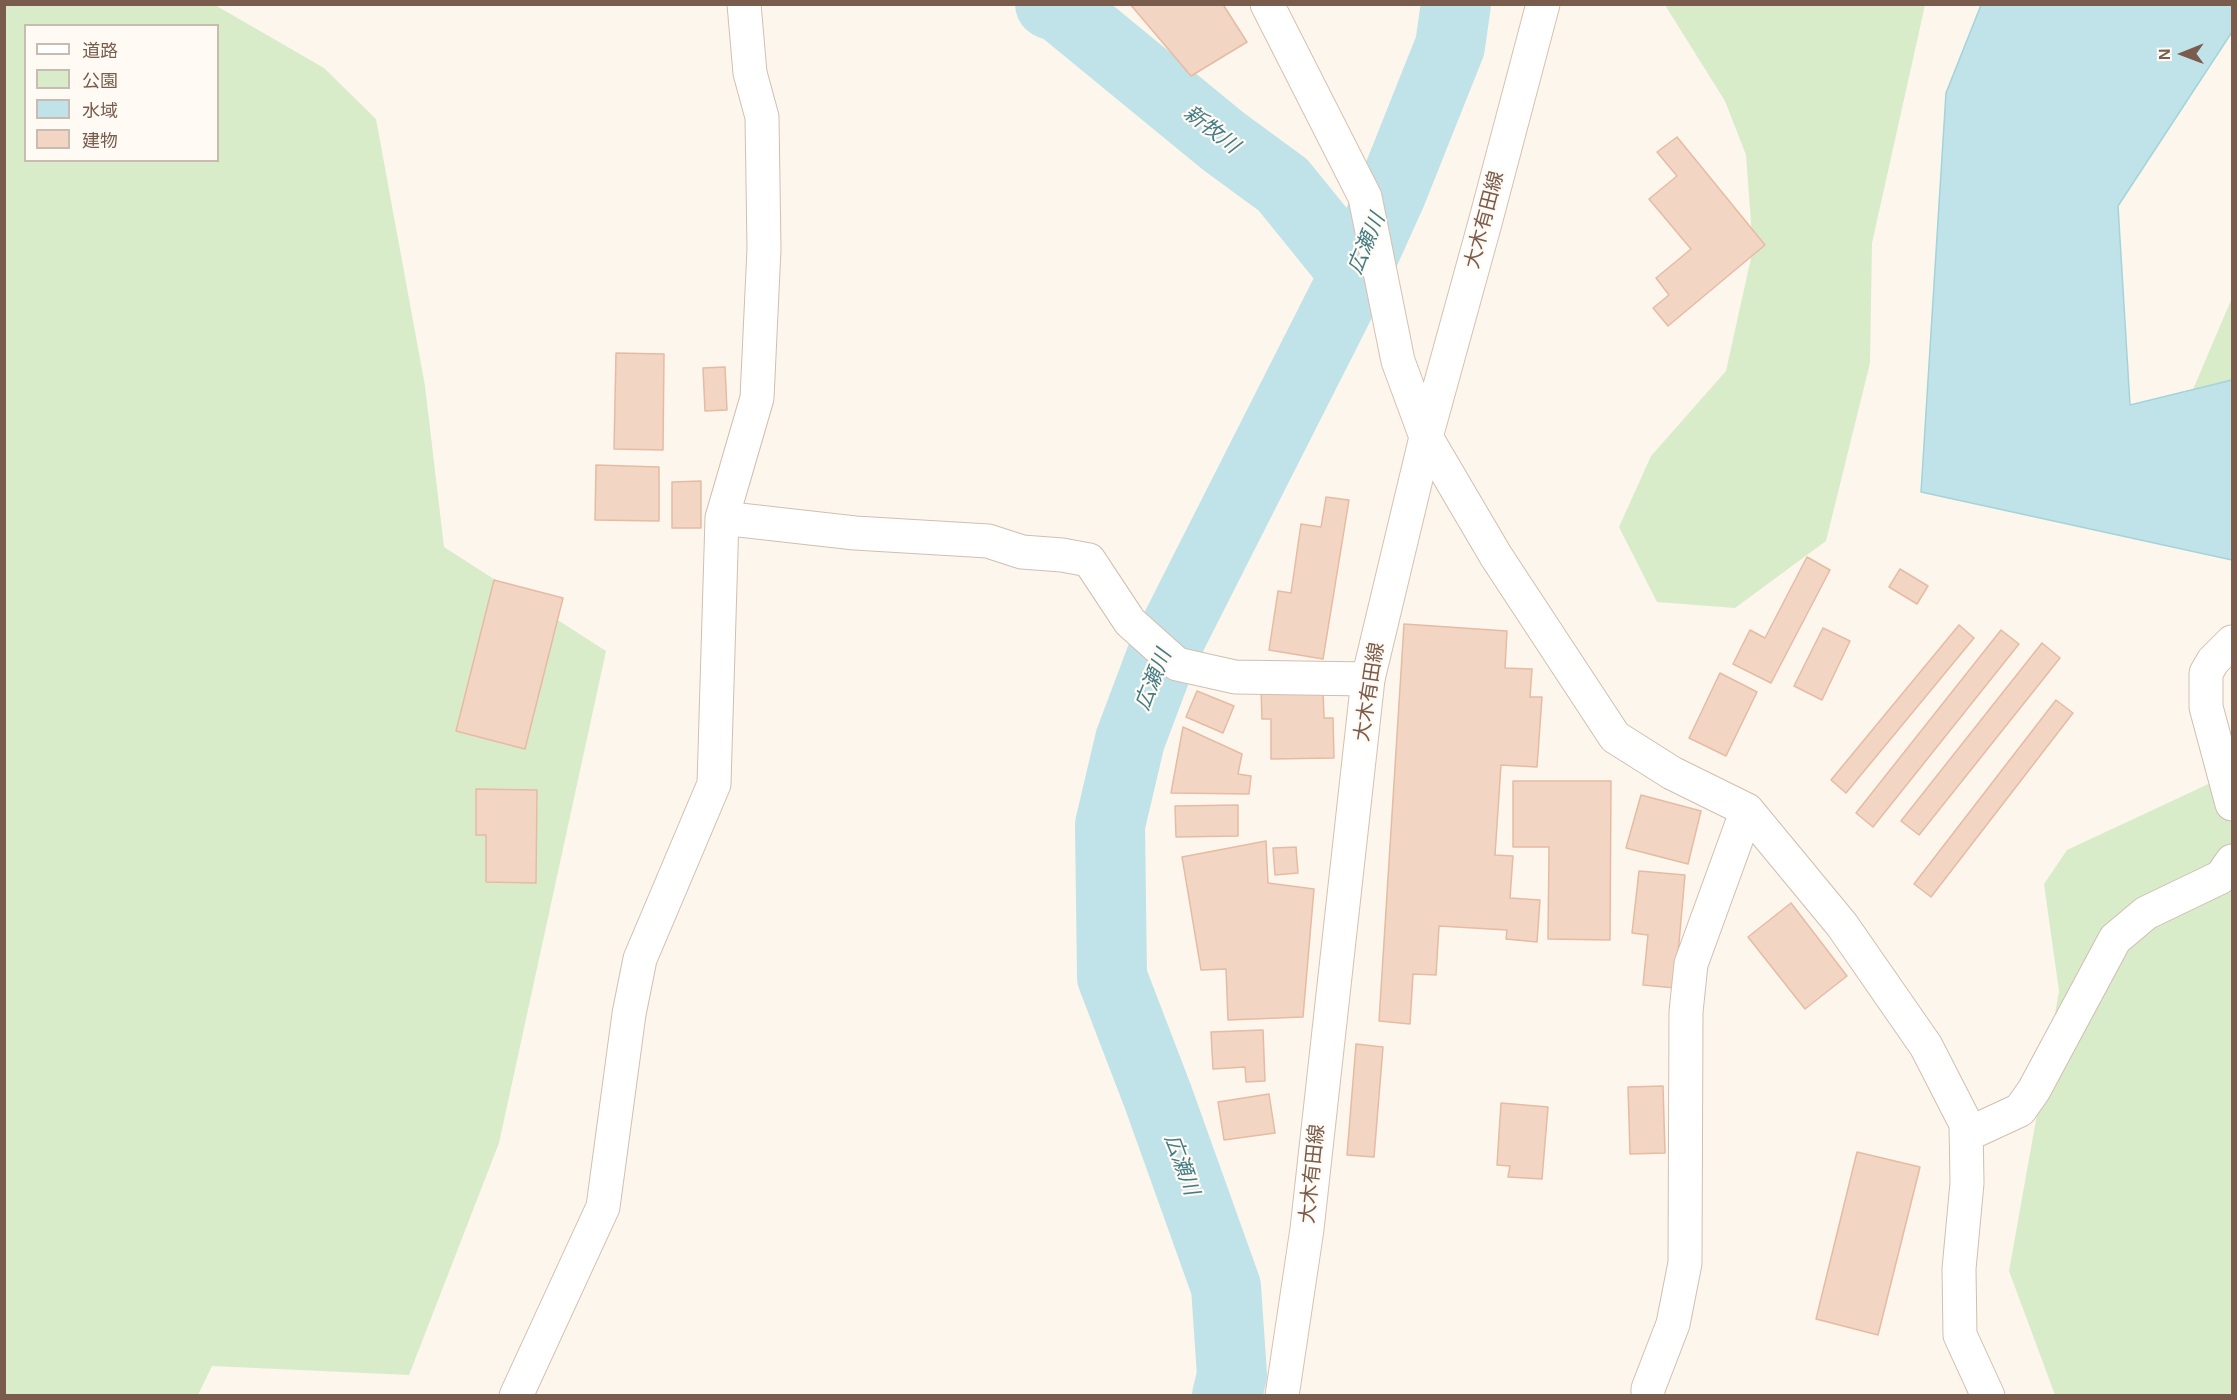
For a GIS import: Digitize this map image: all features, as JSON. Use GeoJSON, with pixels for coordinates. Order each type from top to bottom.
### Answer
{"type":"FeatureCollection","features":[{"type":"Feature","properties":{"kind":"street"},"geometry":{"type":"LineString","coordinates":[[516,1395],[603,1207],[629,1014],[640,959],[714,784],[722,518],[757,398],[764,249],[762,117],[750,73],[744,4]]}},
{"type":"Feature","properties":{"kind":"street"},"geometry":{"type":"LineString","coordinates":[[1267,4],[1365,197],[1398,360],[1425,437],[1496,556],[1615,737],[1672,773],[1747,810],[1842,925],[1926,1046],[1966,1124],[1967,1183],[1959,1269],[1960,1335],[1988,1395]]}},
{"type":"Feature","properties":{"kind":"street","name":"大木有田線"},"geometry":{"type":"LineString","coordinates":[[1282,1395],[1306,1229],[1368,679],[1425,437],[1543,4]]}},
{"type":"Feature","properties":{"kind":"street"},"geometry":{"type":"LineString","coordinates":[[722,518],[855,533],[988,542],[1022,552],[1089,560],[1130,622],[1177,664],[1235,677],[1368,679]]}},
{"type":"Feature","properties":{"kind":"street"},"geometry":{"type":"LineString","coordinates":[[2232,642],[2213,661],[2206,673],[2206,707],[2232,804]]}},
{"type":"Feature","properties":{"kind":"street"},"geometry":{"type":"LineString","coordinates":[[1648,1395],[1648,1389],[1673,1324],[1685,1263],[1686,1012],[1691,964],[1747,810]]}},
{"type":"Feature","properties":{"kind":"street"},"geometry":{"type":"LineString","coordinates":[[1966,1135],[2020,1110],[2034,1090],[2115,939],[2146,914],[2221,877],[2232,861]]}},
{"type":"Feature","properties":{"kind":"green space"},"geometry":{"type":"Polygon","coordinates":[[[5,5],[215,5],[324,68],[376,119],[425,386],[444,547],[606,651],[499,1143],[409,1375],[212,1366],[198,1395],[5,1396],[5,5]]]}},
{"type":"Feature","properties":{"kind":"green space"},"geometry":{"type":"Polygon","coordinates":[[[1665,5],[1925,5],[1872,243],[1870,363],[1826,541],[1735,608],[1657,602],[1619,527],[1651,456],[1726,371],[1753,249],[1746,155],[1725,101],[1665,5]]]}},
{"type":"Feature","properties":{"kind":"green space"},"geometry":{"type":"Polygon","coordinates":[[[2232,298],[2232,430],[2171,441],[2232,298]]]}},
{"type":"Feature","properties":{"kind":"green space"},"geometry":{"type":"Polygon","coordinates":[[[2232,773],[2232,1395],[2055,1395],[2009,1271],[2059,991],[2044,884],[2067,850],[2232,773]]]}},
{"type":"Feature","properties":{"kind":"water"},"geometry":{"type":"Polygon","coordinates":[[[1981,5],[2232,5],[2232,32],[2118,206],[2130,405],[2232,380],[2232,560],[1921,492],[1946,93],[1981,5]]]}},
{"type":"Feature","properties":{"kind":"building"},"geometry":{"type":"Polygon","coordinates":[[[1130,4],[1227,4],[1224,6],[1247,42],[1191,76],[1130,4]]]}},
{"type":"Feature","properties":{"kind":"building"},"geometry":{"type":"Polygon","coordinates":[[[1677,137],[1765,245],[1668,326],[1653,308],[1669,295],[1656,278],[1691,249],[1649,199],[1677,176],[1657,152],[1677,137]]]}},
{"type":"Feature","properties":{"kind":"building"},"geometry":{"type":"Polygon","coordinates":[[[616,353],[664,354],[663,450],[614,449],[616,353]]]}},
{"type":"Feature","properties":{"kind":"building"},"geometry":{"type":"Polygon","coordinates":[[[725,367],[727,410],[705,411],[703,368],[725,367]]]}},
{"type":"Feature","properties":{"kind":"building"},"geometry":{"type":"Polygon","coordinates":[[[596,465],[659,467],[659,521],[595,520],[596,465]]]}},
{"type":"Feature","properties":{"kind":"building"},"geometry":{"type":"Polygon","coordinates":[[[701,481],[701,528],[672,528],[672,482],[701,481]]]}},
{"type":"Feature","properties":{"kind":"building"},"geometry":{"type":"Polygon","coordinates":[[[1326,497],[1349,500],[1323,659],[1269,650],[1278,591],[1291,593],[1301,524],[1321,527],[1326,497]]]}},
{"type":"Feature","properties":{"kind":"building"},"geometry":{"type":"Polygon","coordinates":[[[1807,557],[1830,570],[1771,683],[1733,664],[1750,630],[1765,638],[1807,557]]]}},
{"type":"Feature","properties":{"kind":"building"},"geometry":{"type":"Polygon","coordinates":[[[1900,569],[1928,586],[1917,604],[1889,587],[1900,569]]]}},
{"type":"Feature","properties":{"kind":"building"},"geometry":{"type":"Polygon","coordinates":[[[494,580],[563,598],[525,749],[456,731],[494,580]]]}},
{"type":"Feature","properties":{"kind":"building"},"geometry":{"type":"Polygon","coordinates":[[[1404,624],[1507,631],[1505,668],[1532,669],[1530,697],[1542,697],[1537,767],[1501,765],[1495,855],[1513,856],[1510,898],[1540,900],[1537,942],[1506,939],[1507,930],[1439,926],[1436,975],[1413,974],[1410,1024],[1379,1021],[1404,624]]]}},
{"type":"Feature","properties":{"kind":"building"},"geometry":{"type":"Polygon","coordinates":[[[1959,625],[1974,638],[1846,793],[1831,780],[1959,625]]]}},
{"type":"Feature","properties":{"kind":"building"},"geometry":{"type":"Polygon","coordinates":[[[1823,628],[1850,641],[1822,700],[1794,686],[1823,628]]]}},
{"type":"Feature","properties":{"kind":"building"},"geometry":{"type":"Polygon","coordinates":[[[2001,630],[2019,644],[1873,827],[1856,813],[2001,630]]]}},
{"type":"Feature","properties":{"kind":"building"},"geometry":{"type":"Polygon","coordinates":[[[2042,643],[2060,658],[1919,835],[1901,821],[2042,643]]]}},
{"type":"Feature","properties":{"kind":"building"},"geometry":{"type":"Polygon","coordinates":[[[1720,673],[1757,692],[1726,756],[1689,738],[1720,673]]]}},
{"type":"Feature","properties":{"kind":"building"},"geometry":{"type":"Polygon","coordinates":[[[1323,688],[1324,718],[1333,718],[1334,758],[1271,759],[1271,719],[1262,719],[1261,689],[1323,688]]]}},
{"type":"Feature","properties":{"kind":"building"},"geometry":{"type":"Polygon","coordinates":[[[1197,691],[1234,706],[1223,733],[1186,717],[1197,691]]]}},
{"type":"Feature","properties":{"kind":"building"},"geometry":{"type":"Polygon","coordinates":[[[2056,700],[2073,713],[1931,897],[1914,884],[2056,700]]]}},
{"type":"Feature","properties":{"kind":"building"},"geometry":{"type":"Polygon","coordinates":[[[1183,727],[1242,754],[1238,774],[1251,776],[1249,794],[1171,793],[1183,727]]]}},
{"type":"Feature","properties":{"kind":"building"},"geometry":{"type":"Polygon","coordinates":[[[1513,781],[1611,781],[1610,940],[1548,939],[1549,847],[1513,847],[1513,781]]]}},
{"type":"Feature","properties":{"kind":"building"},"geometry":{"type":"Polygon","coordinates":[[[476,789],[537,790],[536,883],[486,882],[486,835],[476,835],[476,789]]]}},
{"type":"Feature","properties":{"kind":"building"},"geometry":{"type":"Polygon","coordinates":[[[1641,795],[1701,811],[1688,864],[1626,848],[1641,795]]]}},
{"type":"Feature","properties":{"kind":"building"},"geometry":{"type":"Polygon","coordinates":[[[1238,805],[1238,836],[1176,837],[1175,806],[1238,805]]]}},
{"type":"Feature","properties":{"kind":"building"},"geometry":{"type":"Polygon","coordinates":[[[1266,841],[1268,883],[1314,889],[1303,1017],[1228,1020],[1226,969],[1201,970],[1182,857],[1266,841]]]}},
{"type":"Feature","properties":{"kind":"building"},"geometry":{"type":"Polygon","coordinates":[[[1296,847],[1298,873],[1275,875],[1273,848],[1296,847]]]}},
{"type":"Feature","properties":{"kind":"building"},"geometry":{"type":"Polygon","coordinates":[[[1639,871],[1685,875],[1675,988],[1643,985],[1648,935],[1632,933],[1639,871]]]}},
{"type":"Feature","properties":{"kind":"building"},"geometry":{"type":"Polygon","coordinates":[[[1791,903],[1847,976],[1805,1009],[1748,937],[1791,903]]]}},
{"type":"Feature","properties":{"kind":"building"},"geometry":{"type":"Polygon","coordinates":[[[1263,1030],[1265,1081],[1246,1082],[1245,1067],[1213,1069],[1211,1032],[1263,1030]]]}},
{"type":"Feature","properties":{"kind":"building"},"geometry":{"type":"Polygon","coordinates":[[[1356,1044],[1383,1047],[1374,1157],[1347,1155],[1356,1044]]]}},
{"type":"Feature","properties":{"kind":"building"},"geometry":{"type":"Polygon","coordinates":[[[1663,1086],[1665,1153],[1630,1154],[1628,1087],[1663,1086]]]}},
{"type":"Feature","properties":{"kind":"building"},"geometry":{"type":"Polygon","coordinates":[[[1269,1094],[1275,1133],[1224,1140],[1218,1102],[1269,1094]]]}},
{"type":"Feature","properties":{"kind":"building"},"geometry":{"type":"Polygon","coordinates":[[[1501,1103],[1548,1107],[1542,1179],[1508,1177],[1510,1166],[1497,1165],[1501,1103]]]}},
{"type":"Feature","properties":{"kind":"building"},"geometry":{"type":"Polygon","coordinates":[[[1857,1152],[1920,1167],[1878,1335],[1816,1319],[1857,1152]]]}},
{"type":"Feature","properties":{"kind":"waterway","name":"新牧川"},"geometry":{"type":"LineString","coordinates":[[1050,4],[1061,8],[1223,141],[1283,185],[1355,274]]}},
{"type":"Feature","properties":{"kind":"waterway","name":"広瀬川"},"geometry":{"type":"LineString","coordinates":[[1227,1396],[1232,1375],[1226,1287],[1112,977],[1110,825],[1130,740],[1162,655],[1355,274],[1391,194],[1450,46],[1456,4]]}}]}
